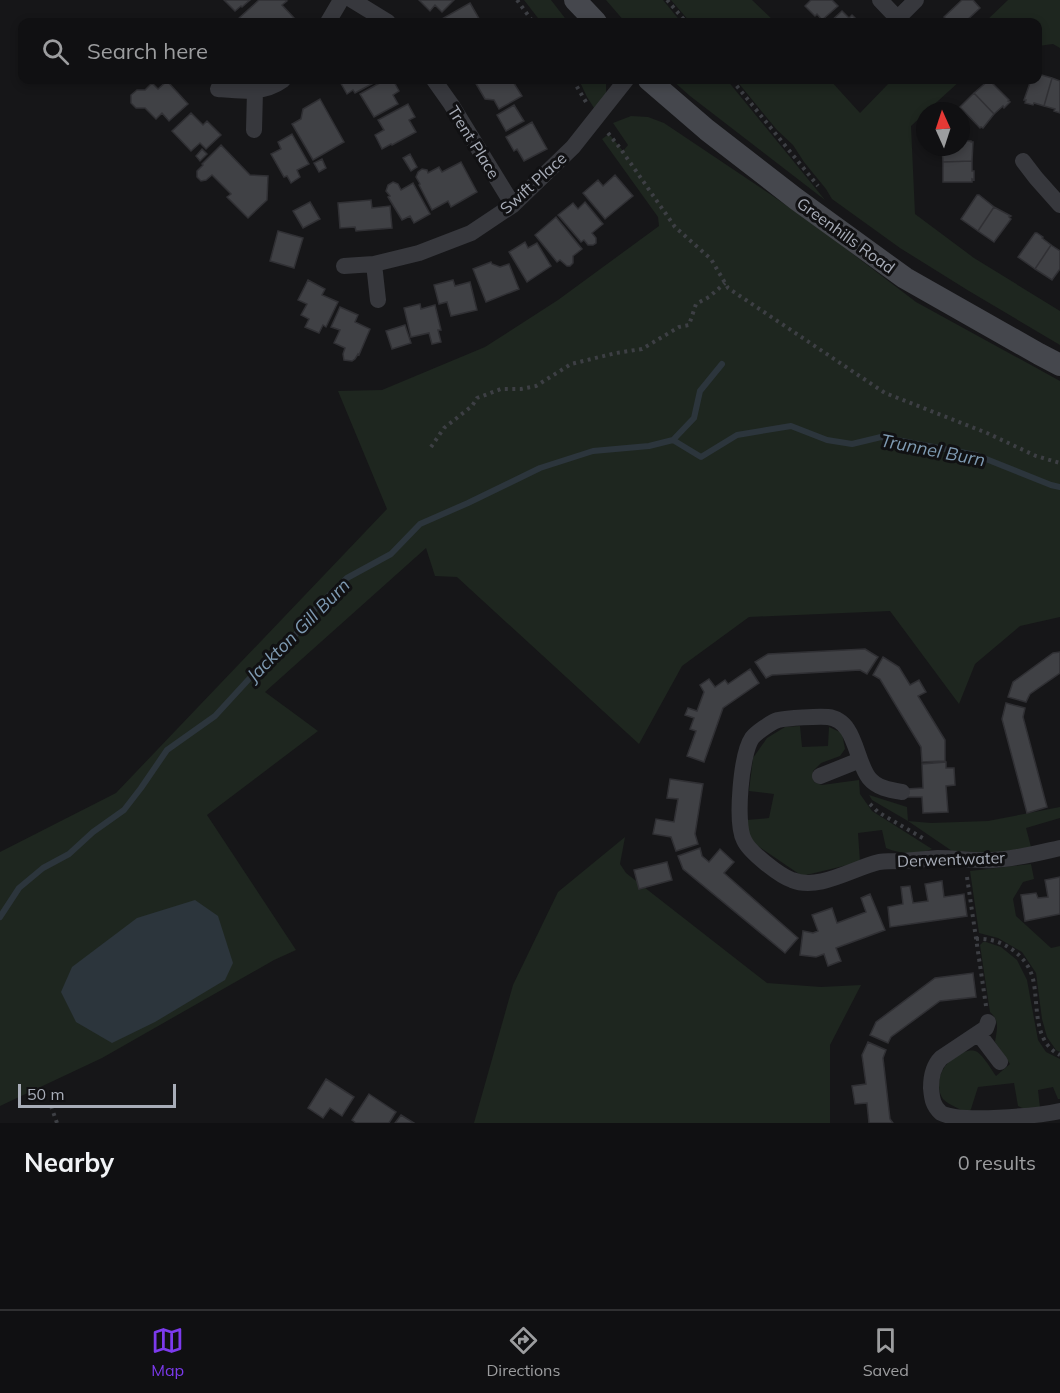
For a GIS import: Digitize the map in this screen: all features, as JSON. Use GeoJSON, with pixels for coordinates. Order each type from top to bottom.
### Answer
{"type":"FeatureCollection","features":[{"type":"Feature","properties":{"kind":"street"},"geometry":{"type":"LineString","coordinates":[[330,18],[341,0]]}},
{"type":"Feature","properties":{"kind":"street"},"geometry":{"type":"LineString","coordinates":[[352,0],[381,18]]}},
{"type":"Feature","properties":{"kind":"street"},"geometry":{"type":"LineString","coordinates":[[575,0],[592,18]]}},
{"type":"Feature","properties":{"kind":"street"},"geometry":{"type":"LineString","coordinates":[[879,0],[896,18]]}},
{"type":"Feature","properties":{"kind":"street"},"geometry":{"type":"LineString","coordinates":[[901,18],[916,0]]}},
{"type":"Feature","properties":{"kind":"street"},"geometry":{"type":"LineString","coordinates":[[218,89],[255,91],[276,84]]}},
{"type":"Feature","properties":{"kind":"street","name":"Trent Place"},"geometry":{"type":"LineString","coordinates":[[437,84],[513,205]]}},
{"type":"Feature","properties":{"kind":"street","name":"Swift Place"},"geometry":{"type":"LineString","coordinates":[[344,266],[374,264],[419,254],[471,233],[513,205],[573,147],[623,84]]}},
{"type":"Feature","properties":{"kind":"street","name":"Greenhills Road"},"geometry":{"type":"LineString","coordinates":[[654,84],[707,130],[905,278],[1060,365]]}},
{"type":"Feature","properties":{"kind":"street"},"geometry":{"type":"LineString","coordinates":[[254,130],[255,91]]}},
{"type":"Feature","properties":{"kind":"street"},"geometry":{"type":"LineString","coordinates":[[1023,161],[1060,205]]}},
{"type":"Feature","properties":{"kind":"street"},"geometry":{"type":"LineString","coordinates":[[374,264],[378,300]]}},
{"type":"Feature","properties":{"kind":"street","name":"Derwentwater"},"geometry":{"type":"LineString","coordinates":[[869,778],[849,731],[843,723],[830,717],[780,720],[771,723],[752,738],[742,769],[739,821],[745,844],[757,857],[791,880],[805,884],[824,881],[880,862],[946,859],[995,860],[1060,848]]}},
{"type":"Feature","properties":{"kind":"street"},"geometry":{"type":"LineString","coordinates":[[820,776],[860,760]]}},
{"type":"Feature","properties":{"kind":"street"},"geometry":{"type":"LineString","coordinates":[[869,778],[878,786],[902,792]]}},
{"type":"Feature","properties":{"kind":"street"},"geometry":{"type":"LineString","coordinates":[[1000,1062],[983,1028],[937,1063],[931,1084],[932,1101],[942,1114],[963,1120],[1019,1118],[1060,1111]]}},
{"type":"Feature","properties":{"kind":"path"},"geometry":{"type":"LineString","coordinates":[[517,0],[530,18]]}},
{"type":"Feature","properties":{"kind":"path"},"geometry":{"type":"LineString","coordinates":[[667,0],[683,18]]}},
{"type":"Feature","properties":{"kind":"path"},"geometry":{"type":"LineString","coordinates":[[575,84],[596,118],[621,148],[675,227],[711,259],[728,288],[885,393],[987,433],[1036,456],[1060,463]]}},
{"type":"Feature","properties":{"kind":"path"},"geometry":{"type":"LineString","coordinates":[[735,84],[831,203],[825,220]]}},
{"type":"Feature","properties":{"kind":"path"},"geometry":{"type":"LineString","coordinates":[[431,447],[444,428],[472,406],[477,398],[501,389],[536,386],[571,364],[642,349],[679,327],[689,325],[696,304],[725,284]]}},
{"type":"Feature","properties":{"kind":"path"},"geometry":{"type":"LineString","coordinates":[[869,778],[862,786],[862,793],[878,812],[944,851],[946,859]]}},
{"type":"Feature","properties":{"kind":"path"},"geometry":{"type":"LineString","coordinates":[[964,860],[976,939],[983,1028]]}},
{"type":"Feature","properties":{"kind":"path"},"geometry":{"type":"LineString","coordinates":[[976,939],[987,938],[1011,947],[1026,963],[1033,977],[1038,1019],[1045,1042],[1053,1052],[1060,1055]]}},
{"type":"Feature","properties":{"kind":"path"},"geometry":{"type":"LineString","coordinates":[[51,1106],[57,1123]]}},
{"type":"Feature","properties":{"kind":"shaded area"},"geometry":{"type":"Polygon","coordinates":[[[524,0],[551,0],[565,18],[538,18],[524,0]]]}},
{"type":"Feature","properties":{"kind":"shaded area"},"geometry":{"type":"Polygon","coordinates":[[[606,0],[663,0],[678,18],[622,18],[606,0]]]}},
{"type":"Feature","properties":{"kind":"shaded area"},"geometry":{"type":"Polygon","coordinates":[[[671,0],[752,0],[771,18],[687,18],[671,0]]]}},
{"type":"Feature","properties":{"kind":"shaded area"},"geometry":{"type":"Polygon","coordinates":[[[1008,0],[1060,0],[1060,48],[1053,44],[1042,45],[1042,18],[989,18],[1008,0]]]}},
{"type":"Feature","properties":{"kind":"shaded area"},"geometry":{"type":"Polygon","coordinates":[[[581,84],[606,84],[606,94],[596,111],[581,84]]]}},
{"type":"Feature","properties":{"kind":"shaded area"},"geometry":{"type":"Polygon","coordinates":[[[676,84],[730,84],[825,200],[676,84]]]}},
{"type":"Feature","properties":{"kind":"shaded area"},"geometry":{"type":"Polygon","coordinates":[[[739,84],[834,84],[860,113],[888,84],[957,84],[937,102],[916,102],[916,121],[911,126],[915,214],[974,258],[1060,311],[1060,345],[900,248],[832,199],[793,145],[777,130],[739,84]]]}},
{"type":"Feature","properties":{"kind":"shaded area"},"geometry":{"type":"Polygon","coordinates":[[[631,116],[648,117],[664,123],[824,232],[916,302],[1060,381],[1060,617],[1020,626],[975,664],[959,704],[890,611],[749,617],[682,666],[639,744],[457,577],[435,576],[426,548],[265,692],[318,731],[207,815],[296,950],[274,960],[102,1058],[0,1106],[0,852],[116,793],[387,509],[338,391],[382,390],[485,347],[558,300],[659,226],[658,217],[602,139],[609,134],[623,151],[628,145],[613,123],[631,116]]]}},
{"type":"Feature","properties":{"kind":"shaded area"},"geometry":{"type":"Polygon","coordinates":[[[800,726],[802,747],[828,746],[829,727],[842,733],[845,749],[840,756],[821,763],[813,771],[814,782],[822,785],[859,780],[860,794],[872,811],[932,849],[915,853],[897,852],[886,848],[882,830],[858,833],[860,862],[802,876],[755,844],[746,833],[747,820],[769,818],[774,794],[749,791],[753,758],[767,738],[785,727],[800,726]]]}},
{"type":"Feature","properties":{"kind":"shaded area"},"geometry":{"type":"Polygon","coordinates":[[[869,795],[907,807],[908,821],[872,800],[869,795]]]}},
{"type":"Feature","properties":{"kind":"shaded area"},"geometry":{"type":"Polygon","coordinates":[[[1060,807],[1060,818],[1026,828],[1031,847],[997,853],[952,851],[908,821],[931,823],[988,821],[1060,807]]]}},
{"type":"Feature","properties":{"kind":"shaded area"},"geometry":{"type":"Polygon","coordinates":[[[625,837],[620,864],[626,873],[767,983],[821,987],[861,985],[830,1045],[830,1123],[474,1123],[513,985],[558,892],[625,837]]]}},
{"type":"Feature","properties":{"kind":"shaded area"},"geometry":{"type":"Polygon","coordinates":[[[1031,864],[1034,879],[1023,882],[1013,899],[1016,916],[1051,948],[1060,946],[1060,1052],[1047,1037],[1042,1019],[1036,973],[1022,952],[998,938],[979,933],[970,871],[1031,864]]]}},
{"type":"Feature","properties":{"kind":"shaded area"},"geometry":{"type":"Polygon","coordinates":[[[195,900],[218,916],[233,963],[225,980],[155,1022],[112,1043],[76,1022],[61,992],[72,967],[137,918],[195,900]]]}},
{"type":"Feature","properties":{"kind":"shaded area"},"geometry":{"type":"Polygon","coordinates":[[[983,942],[1001,947],[1017,960],[1027,980],[1038,1040],[1046,1052],[1060,1059],[1060,1099],[1053,1087],[1038,1090],[1040,1108],[1029,1111],[1018,1106],[1014,1083],[978,1087],[968,1113],[948,1103],[941,1096],[940,1075],[946,1065],[962,1053],[978,1052],[996,1076],[1010,1064],[995,1042],[997,1026],[990,1012],[980,945],[983,942]]]}},
{"type":"Feature","properties":{"kind":"building"},"geometry":{"type":"Polygon","coordinates":[[[224,0],[250,0],[235,11],[224,0]]]}},
{"type":"Feature","properties":{"kind":"building"},"geometry":{"type":"Polygon","coordinates":[[[259,0],[285,0],[287,1],[282,5],[294,18],[239,18],[259,0]]]}},
{"type":"Feature","properties":{"kind":"building"},"geometry":{"type":"Polygon","coordinates":[[[419,0],[454,0],[442,12],[435,5],[430,11],[419,0]]]}},
{"type":"Feature","properties":{"kind":"building"},"geometry":{"type":"Polygon","coordinates":[[[811,0],[832,0],[838,6],[824,18],[820,18],[805,6],[811,0]]]}},
{"type":"Feature","properties":{"kind":"building"},"geometry":{"type":"Polygon","coordinates":[[[962,0],[973,0],[980,8],[969,18],[944,17],[962,0]]]}},
{"type":"Feature","properties":{"kind":"building"},"geometry":{"type":"Polygon","coordinates":[[[470,3],[479,18],[444,18],[470,3]]]}},
{"type":"Feature","properties":{"kind":"building"},"geometry":{"type":"Polygon","coordinates":[[[842,11],[849,18],[834,18],[842,11]]]}},
{"type":"Feature","properties":{"kind":"building"},"geometry":{"type":"Polygon","coordinates":[[[1042,75],[1052,78],[1044,106],[1025,103],[1026,100],[1024,100],[1030,84],[1042,84],[1042,75]]]}},
{"type":"Feature","properties":{"kind":"building"},"geometry":{"type":"Polygon","coordinates":[[[1052,78],[1060,81],[1060,113],[1044,106],[1052,78]]]}},
{"type":"Feature","properties":{"kind":"building"},"geometry":{"type":"Polygon","coordinates":[[[151,84],[158,89],[164,84],[170,84],[188,104],[169,121],[162,113],[156,119],[145,108],[136,108],[131,103],[131,95],[137,90],[145,90],[151,84]]]}},
{"type":"Feature","properties":{"kind":"building"},"geometry":{"type":"Polygon","coordinates":[[[341,84],[372,84],[355,93],[353,90],[347,94],[341,84]]]}},
{"type":"Feature","properties":{"kind":"building"},"geometry":{"type":"Polygon","coordinates":[[[378,84],[395,84],[399,91],[393,95],[398,104],[374,117],[360,94],[378,84]]]}},
{"type":"Feature","properties":{"kind":"building"},"geometry":{"type":"Polygon","coordinates":[[[476,84],[514,84],[522,96],[499,109],[494,100],[485,99],[476,84]]]}},
{"type":"Feature","properties":{"kind":"building"},"geometry":{"type":"Polygon","coordinates":[[[984,84],[993,84],[1010,102],[994,114],[974,93],[984,84]]]}},
{"type":"Feature","properties":{"kind":"building"},"geometry":{"type":"Polygon","coordinates":[[[974,93],[994,114],[983,128],[980,128],[970,118],[970,102],[965,102],[974,93]]]}},
{"type":"Feature","properties":{"kind":"building"},"geometry":{"type":"Polygon","coordinates":[[[320,99],[344,142],[313,160],[292,124],[301,119],[303,109],[320,99]]]}},
{"type":"Feature","properties":{"kind":"building"},"geometry":{"type":"Polygon","coordinates":[[[408,104],[415,117],[409,120],[416,132],[382,149],[375,135],[384,130],[378,120],[408,104]]]}},
{"type":"Feature","properties":{"kind":"building"},"geometry":{"type":"Polygon","coordinates":[[[514,105],[524,121],[506,131],[497,115],[514,105]]]}},
{"type":"Feature","properties":{"kind":"building"},"geometry":{"type":"Polygon","coordinates":[[[191,113],[203,125],[207,121],[221,135],[206,149],[200,143],[191,151],[172,131],[191,113]]]}},
{"type":"Feature","properties":{"kind":"building"},"geometry":{"type":"Polygon","coordinates":[[[532,122],[547,149],[524,161],[517,149],[514,151],[506,137],[532,122]]]}},
{"type":"Feature","properties":{"kind":"building"},"geometry":{"type":"Polygon","coordinates":[[[292,134],[309,164],[297,170],[300,177],[291,183],[287,176],[284,177],[271,154],[281,149],[278,142],[292,134]]]}},
{"type":"Feature","properties":{"kind":"building"},"geometry":{"type":"Polygon","coordinates":[[[970,141],[973,142],[972,161],[943,162],[943,156],[970,156],[970,141]]]}},
{"type":"Feature","properties":{"kind":"building"},"geometry":{"type":"Polygon","coordinates":[[[221,145],[250,175],[268,176],[267,200],[248,218],[227,197],[231,194],[212,175],[201,181],[197,177],[197,171],[202,164],[221,145]]]}},
{"type":"Feature","properties":{"kind":"building"},"geometry":{"type":"Polygon","coordinates":[[[202,149],[207,154],[200,161],[196,156],[202,149]]]}},
{"type":"Feature","properties":{"kind":"building"},"geometry":{"type":"Polygon","coordinates":[[[410,154],[417,167],[411,171],[403,158],[410,154]]]}},
{"type":"Feature","properties":{"kind":"building"},"geometry":{"type":"Polygon","coordinates":[[[322,159],[326,168],[319,172],[314,163],[322,159]]]}},
{"type":"Feature","properties":{"kind":"building"},"geometry":{"type":"Polygon","coordinates":[[[972,161],[974,180],[972,179],[972,182],[943,182],[943,162],[972,161]]]}},
{"type":"Feature","properties":{"kind":"building"},"geometry":{"type":"Polygon","coordinates":[[[461,162],[477,192],[451,207],[448,201],[432,210],[416,177],[418,172],[422,169],[427,170],[428,173],[439,167],[442,172],[461,162]]]}},
{"type":"Feature","properties":{"kind":"building"},"geometry":{"type":"Polygon","coordinates":[[[615,175],[633,196],[605,219],[583,193],[598,180],[603,186],[615,175]]]}},
{"type":"Feature","properties":{"kind":"building"},"geometry":{"type":"Polygon","coordinates":[[[393,182],[398,184],[401,190],[413,183],[430,214],[414,223],[410,216],[402,220],[386,191],[388,185],[393,182]]]}},
{"type":"Feature","properties":{"kind":"building"},"geometry":{"type":"Polygon","coordinates":[[[977,195],[994,207],[978,231],[961,219],[977,195]]]}},
{"type":"Feature","properties":{"kind":"building"},"geometry":{"type":"Polygon","coordinates":[[[371,200],[372,208],[390,206],[392,228],[356,231],[355,227],[340,228],[338,203],[371,200]]]}},
{"type":"Feature","properties":{"kind":"building"},"geometry":{"type":"Polygon","coordinates":[[[310,202],[320,219],[303,228],[293,211],[310,202]]]}},
{"type":"Feature","properties":{"kind":"building"},"geometry":{"type":"Polygon","coordinates":[[[585,202],[603,224],[592,233],[596,238],[596,243],[593,245],[588,245],[584,240],[581,242],[558,215],[573,203],[578,209],[585,202]]]}},
{"type":"Feature","properties":{"kind":"building"},"geometry":{"type":"Polygon","coordinates":[[[994,207],[1011,216],[1009,217],[1011,219],[994,242],[978,231],[994,207]]]}},
{"type":"Feature","properties":{"kind":"building"},"geometry":{"type":"Polygon","coordinates":[[[556,217],[582,249],[573,256],[573,263],[570,266],[560,260],[557,262],[535,235],[556,217]]]}},
{"type":"Feature","properties":{"kind":"building"},"geometry":{"type":"Polygon","coordinates":[[[278,231],[303,238],[294,268],[270,261],[278,231]]]}},
{"type":"Feature","properties":{"kind":"building"},"geometry":{"type":"Polygon","coordinates":[[[1035,233],[1051,245],[1035,269],[1018,257],[1035,233]]]}},
{"type":"Feature","properties":{"kind":"building"},"geometry":{"type":"Polygon","coordinates":[[[525,242],[528,248],[537,243],[551,266],[527,282],[509,252],[525,242]]]}},
{"type":"Feature","properties":{"kind":"building"},"geometry":{"type":"Polygon","coordinates":[[[1051,245],[1060,251],[1060,269],[1052,280],[1035,269],[1051,245]]]}},
{"type":"Feature","properties":{"kind":"building"},"geometry":{"type":"Polygon","coordinates":[[[491,262],[500,267],[509,264],[519,289],[486,302],[473,269],[491,262]]]}},
{"type":"Feature","properties":{"kind":"building"},"geometry":{"type":"Polygon","coordinates":[[[308,280],[325,289],[322,295],[338,302],[326,327],[323,325],[319,333],[305,327],[309,319],[301,315],[307,304],[298,300],[308,280]]]}},
{"type":"Feature","properties":{"kind":"building"},"geometry":{"type":"Polygon","coordinates":[[[453,280],[455,286],[470,282],[477,310],[451,316],[447,302],[439,304],[434,285],[453,280]]]}},
{"type":"Feature","properties":{"kind":"building"},"geometry":{"type":"Polygon","coordinates":[[[420,304],[421,309],[435,305],[441,330],[438,330],[441,342],[432,344],[429,333],[411,337],[404,308],[420,304]]]}},
{"type":"Feature","properties":{"kind":"building"},"geometry":{"type":"Polygon","coordinates":[[[340,307],[358,315],[355,322],[370,329],[359,355],[352,361],[344,360],[345,348],[334,343],[340,330],[331,327],[340,307]]]}},
{"type":"Feature","properties":{"kind":"building"},"geometry":{"type":"Polygon","coordinates":[[[405,325],[411,343],[392,349],[386,331],[405,325]]]}},
{"type":"Feature","properties":{"kind":"building"},"geometry":{"type":"Polygon","coordinates":[[[865,649],[878,657],[867,674],[860,670],[772,675],[766,678],[755,662],[768,654],[865,649]]]}},
{"type":"Feature","properties":{"kind":"building"},"geometry":{"type":"Polygon","coordinates":[[[1060,652],[1060,673],[1030,694],[1026,702],[1008,697],[1013,682],[1053,653],[1060,652]]]}},
{"type":"Feature","properties":{"kind":"building"},"geometry":{"type":"Polygon","coordinates":[[[883,657],[899,667],[910,685],[919,680],[926,692],[918,696],[945,740],[945,761],[922,762],[921,747],[880,679],[873,675],[883,657]]]}},
{"type":"Feature","properties":{"kind":"building"},"geometry":{"type":"Polygon","coordinates":[[[750,669],[759,683],[723,708],[704,762],[687,756],[696,731],[690,729],[694,718],[685,715],[688,708],[697,711],[704,692],[700,685],[709,679],[715,687],[725,680],[728,684],[750,669]]]}},
{"type":"Feature","properties":{"kind":"building"},"geometry":{"type":"Polygon","coordinates":[[[1006,703],[1025,708],[1023,717],[1047,807],[1027,813],[1002,719],[1006,703]]]}},
{"type":"Feature","properties":{"kind":"building"},"geometry":{"type":"Polygon","coordinates":[[[946,762],[946,768],[954,768],[955,785],[946,786],[948,812],[923,813],[922,797],[907,797],[907,789],[923,788],[922,764],[946,762]]]}},
{"type":"Feature","properties":{"kind":"building"},"geometry":{"type":"Polygon","coordinates":[[[670,779],[703,784],[695,834],[698,844],[676,851],[671,837],[653,834],[656,819],[674,822],[678,799],[667,798],[670,779]]]}},
{"type":"Feature","properties":{"kind":"building"},"geometry":{"type":"Polygon","coordinates":[[[700,848],[702,856],[709,862],[720,849],[734,862],[724,873],[798,938],[785,953],[683,869],[678,856],[700,848]]]}},
{"type":"Feature","properties":{"kind":"building"},"geometry":{"type":"Polygon","coordinates":[[[667,862],[672,880],[639,889],[634,870],[667,862]]]}},
{"type":"Feature","properties":{"kind":"building"},"geometry":{"type":"Polygon","coordinates":[[[1060,877],[1060,914],[1025,921],[1021,895],[1036,893],[1038,898],[1048,897],[1045,880],[1060,877]]]}},
{"type":"Feature","properties":{"kind":"building"},"geometry":{"type":"Polygon","coordinates":[[[942,881],[944,897],[964,894],[967,916],[890,927],[888,907],[903,904],[901,887],[910,886],[913,903],[928,901],[925,884],[942,881]]]}},
{"type":"Feature","properties":{"kind":"building"},"geometry":{"type":"Polygon","coordinates":[[[870,894],[885,930],[836,948],[841,961],[828,966],[824,954],[816,957],[800,955],[803,931],[813,933],[818,931],[812,915],[832,908],[837,923],[866,912],[861,898],[870,894]]]}},
{"type":"Feature","properties":{"kind":"building"},"geometry":{"type":"Polygon","coordinates":[[[973,973],[976,997],[940,1001],[891,1037],[888,1043],[870,1035],[876,1022],[935,978],[973,973]]]}},
{"type":"Feature","properties":{"kind":"building"},"geometry":{"type":"Polygon","coordinates":[[[868,1042],[886,1050],[883,1058],[890,1119],[893,1123],[869,1123],[867,1103],[855,1104],[852,1086],[866,1084],[862,1055],[868,1042]]]}},
{"type":"Feature","properties":{"kind":"building"},"geometry":{"type":"Polygon","coordinates":[[[326,1079],[354,1097],[342,1116],[330,1108],[323,1118],[308,1108],[326,1079]]]}},
{"type":"Feature","properties":{"kind":"building"},"geometry":{"type":"Polygon","coordinates":[[[369,1094],[396,1112],[389,1123],[356,1123],[352,1120],[369,1094]]]}},
{"type":"Feature","properties":{"kind":"building"},"geometry":{"type":"Polygon","coordinates":[[[401,1115],[414,1123],[395,1123],[401,1115]]]}},
{"type":"Feature","properties":{"kind":"waterway","name":"Jackton Gill Burn"},"geometry":{"type":"LineString","coordinates":[[0,917],[19,888],[43,868],[69,854],[93,832],[124,810],[167,750],[215,716],[249,679],[285,648],[317,607],[347,578],[391,554],[420,524],[540,468],[593,451],[649,446],[673,440],[694,418],[700,391],[722,364]]}},
{"type":"Feature","properties":{"kind":"waterway","name":"Trunnel Burn"},"geometry":{"type":"LineString","coordinates":[[673,440],[701,457],[737,435],[791,426],[827,440],[852,444],[881,437],[976,455],[1060,487]]}}]}
